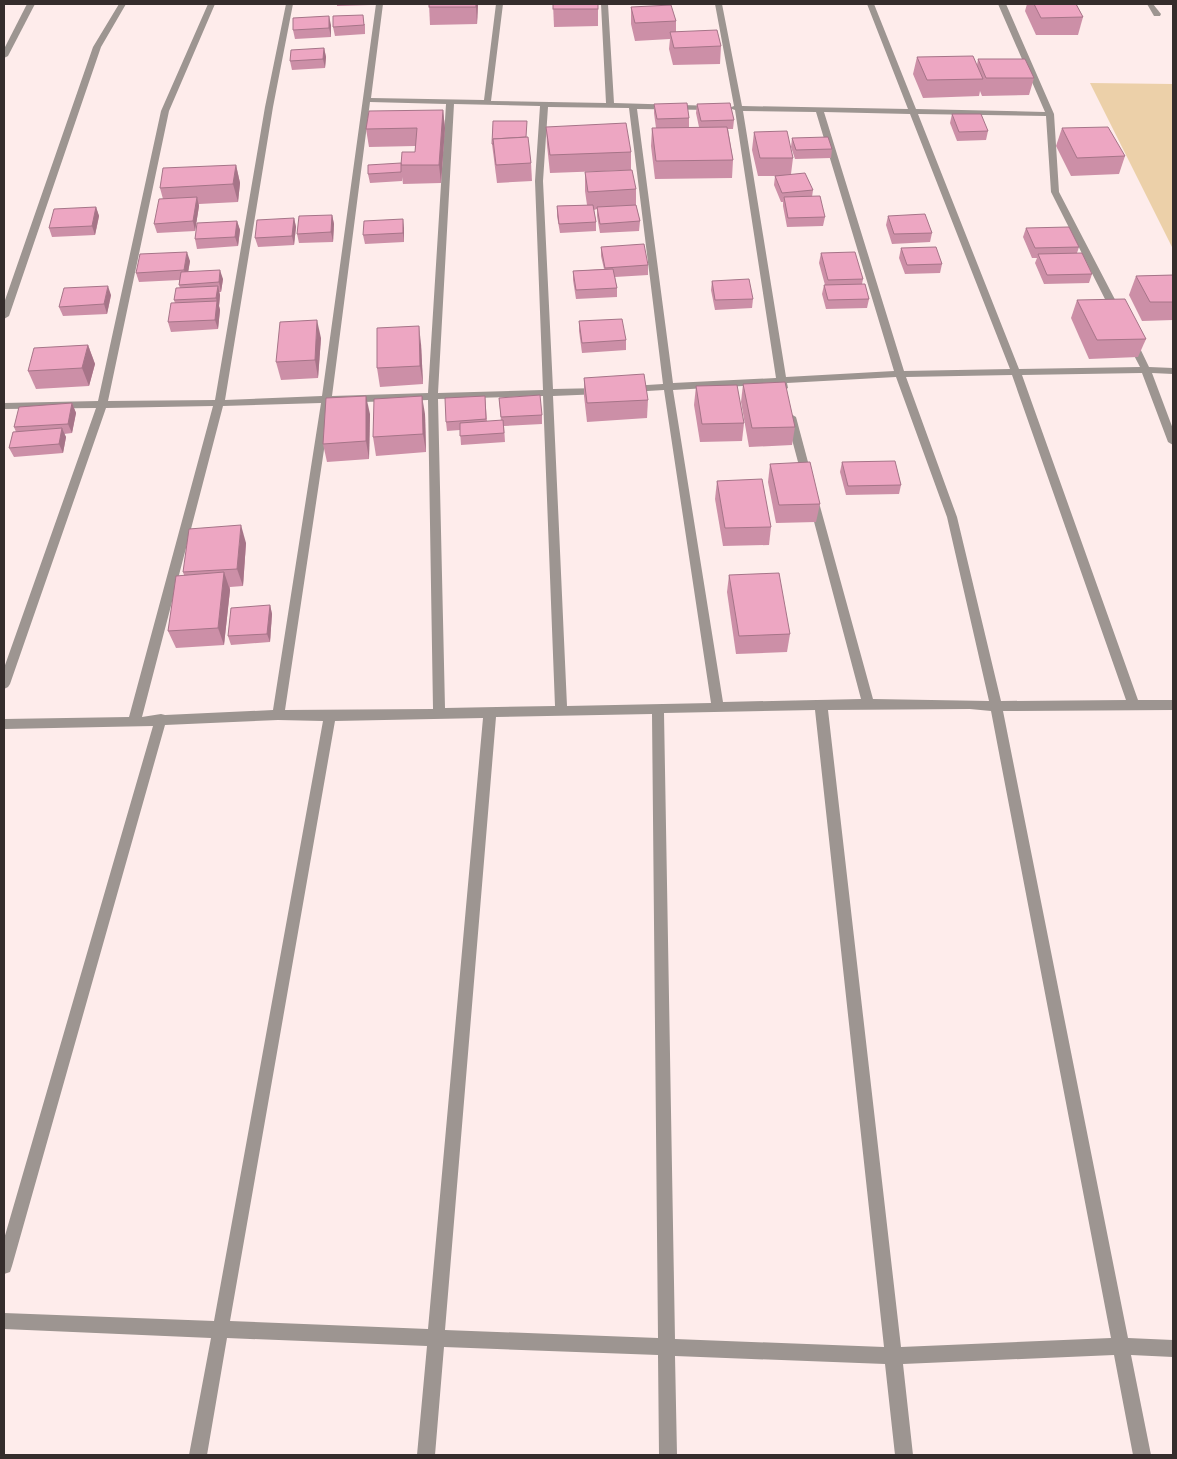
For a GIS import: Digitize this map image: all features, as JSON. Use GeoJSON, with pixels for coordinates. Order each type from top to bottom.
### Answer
{"type":"FeatureCollection","features":[{"type":"Feature","properties":{"kind":"street"},"geometry":{"type":"LineString","coordinates":[[4,56],[31,4]]}},
{"type":"Feature","properties":{"kind":"street"},"geometry":{"type":"LineString","coordinates":[[4,316],[97,47],[122,4]]}},
{"type":"Feature","properties":{"kind":"street"},"geometry":{"type":"LineString","coordinates":[[4,684],[102,405],[165,111],[210,4]]}},
{"type":"Feature","properties":{"kind":"street"},"geometry":{"type":"LineString","coordinates":[[134,722],[219,403],[267,117],[290,4]]}},
{"type":"Feature","properties":{"kind":"street"},"geometry":{"type":"LineString","coordinates":[[278,715],[327,399],[379,4]]}},
{"type":"Feature","properties":{"kind":"street"},"geometry":{"type":"LineString","coordinates":[[487,104],[500,4]]}},
{"type":"Feature","properties":{"kind":"street"},"geometry":{"type":"LineString","coordinates":[[604,4],[610,106]]}},
{"type":"Feature","properties":{"kind":"street"},"geometry":{"type":"LineString","coordinates":[[718,4],[739,108],[781,382],[868,704]]}},
{"type":"Feature","properties":{"kind":"street"},"geometry":{"type":"LineString","coordinates":[[871,4],[1016,373],[1133,704]]}},
{"type":"Feature","properties":{"kind":"street"},"geometry":{"type":"LineString","coordinates":[[1002,4],[1050,114],[1055,192],[1146,370],[1173,442]]}},
{"type":"Feature","properties":{"kind":"street"},"geometry":{"type":"LineString","coordinates":[[1150,4],[1157,14]]}},
{"type":"Feature","properties":{"kind":"street"},"geometry":{"type":"LineString","coordinates":[[366,100],[487,104],[1050,114]]}},
{"type":"Feature","properties":{"kind":"street"},"geometry":{"type":"LineString","coordinates":[[439,714],[433,397],[450,103]]}},
{"type":"Feature","properties":{"kind":"street"},"geometry":{"type":"LineString","coordinates":[[544,105],[539,181],[561,712]]}},
{"type":"Feature","properties":{"kind":"street"},"geometry":{"type":"LineString","coordinates":[[634,106],[668,387],[718,707]]}},
{"type":"Feature","properties":{"kind":"street"},"geometry":{"type":"LineString","coordinates":[[819,110],[900,374],[952,517],[996,706],[1142,1455]]}},
{"type":"Feature","properties":{"kind":"street"},"geometry":{"type":"LineString","coordinates":[[4,406],[219,403],[549,393],[781,382],[900,374],[1173,371]]}},
{"type":"Feature","properties":{"kind":"street"},"geometry":{"type":"LineString","coordinates":[[4,724],[134,722],[161,719],[278,715],[330,716],[561,712],[868,704],[970,704],[996,706],[1173,705]]}},
{"type":"Feature","properties":{"kind":"street"},"geometry":{"type":"LineString","coordinates":[[821,705],[904,1455]]}},
{"type":"Feature","properties":{"kind":"street"},"geometry":{"type":"LineString","coordinates":[[658,709],[668,1455]]}},
{"type":"Feature","properties":{"kind":"street"},"geometry":{"type":"LineString","coordinates":[[426,1455],[490,712]]}},
{"type":"Feature","properties":{"kind":"street"},"geometry":{"type":"LineString","coordinates":[[198,1455],[330,716]]}},
{"type":"Feature","properties":{"kind":"street"},"geometry":{"type":"LineString","coordinates":[[4,1266],[161,719]]}},
{"type":"Feature","properties":{"kind":"street"},"geometry":{"type":"LineString","coordinates":[[4,1322],[893,1356],[1120,1346],[1173,1348]]}},
{"type":"Feature","properties":{"kind":"shaded area"},"geometry":{"type":"Polygon","coordinates":[[[1090,83],[1173,84],[1173,249],[1090,83]]]}},
{"type":"Feature","properties":{"kind":"building"},"geometry":{"type":"Polygon","coordinates":[[[429,4],[476,4],[476,7],[429,7],[429,4]]]}},
{"type":"Feature","properties":{"kind":"building"},"geometry":{"type":"Polygon","coordinates":[[[553,4],[598,4],[598,9],[553,9],[553,4]]]}},
{"type":"Feature","properties":{"kind":"building"},"geometry":{"type":"Polygon","coordinates":[[[1034,4],[1076,4],[1083,17],[1041,18],[1034,4]]]}},
{"type":"Feature","properties":{"kind":"building"},"geometry":{"type":"Polygon","coordinates":[[[671,5],[676,21],[635,23],[631,7],[671,5]]]}},
{"type":"Feature","properties":{"kind":"building"},"geometry":{"type":"Polygon","coordinates":[[[363,15],[364,25],[333,27],[333,16],[363,15]]]}},
{"type":"Feature","properties":{"kind":"building"},"geometry":{"type":"Polygon","coordinates":[[[329,16],[329,28],[293,30],[293,18],[329,16]]]}},
{"type":"Feature","properties":{"kind":"building"},"geometry":{"type":"Polygon","coordinates":[[[717,30],[721,46],[674,48],[670,32],[717,30]]]}},
{"type":"Feature","properties":{"kind":"building"},"geometry":{"type":"Polygon","coordinates":[[[324,48],[323,59],[290,61],[291,50],[324,48]]]}},
{"type":"Feature","properties":{"kind":"building"},"geometry":{"type":"Polygon","coordinates":[[[973,56],[983,79],[927,80],[917,57],[973,56]]]}},
{"type":"Feature","properties":{"kind":"building"},"geometry":{"type":"Polygon","coordinates":[[[978,59],[1025,59],[1034,78],[986,78],[978,59]]]}},
{"type":"Feature","properties":{"kind":"building"},"geometry":{"type":"Polygon","coordinates":[[[687,103],[689,118],[657,119],[654,104],[687,103]]]}},
{"type":"Feature","properties":{"kind":"building"},"geometry":{"type":"Polygon","coordinates":[[[730,103],[734,120],[701,121],[697,104],[730,103]]]}},
{"type":"Feature","properties":{"kind":"building"},"geometry":{"type":"Polygon","coordinates":[[[443,110],[439,165],[401,165],[402,152],[415,152],[417,128],[366,129],[369,111],[443,110]]]}},
{"type":"Feature","properties":{"kind":"building"},"geometry":{"type":"Polygon","coordinates":[[[952,114],[981,114],[988,131],[959,132],[952,114]]]}},
{"type":"Feature","properties":{"kind":"building"},"geometry":{"type":"Polygon","coordinates":[[[493,121],[527,121],[526,137],[493,139],[494,144],[492,144],[493,121]]]}},
{"type":"Feature","properties":{"kind":"building"},"geometry":{"type":"Polygon","coordinates":[[[626,123],[631,152],[550,155],[546,127],[626,123]]]}},
{"type":"Feature","properties":{"kind":"building"},"geometry":{"type":"Polygon","coordinates":[[[727,127],[733,160],[656,161],[652,128],[727,127]]]}},
{"type":"Feature","properties":{"kind":"building"},"geometry":{"type":"Polygon","coordinates":[[[1108,127],[1125,156],[1077,158],[1062,128],[1108,127]]]}},
{"type":"Feature","properties":{"kind":"building"},"geometry":{"type":"Polygon","coordinates":[[[787,131],[793,158],[760,158],[754,132],[787,131]]]}},
{"type":"Feature","properties":{"kind":"building"},"geometry":{"type":"Polygon","coordinates":[[[528,137],[531,163],[496,165],[493,139],[528,137]]]}},
{"type":"Feature","properties":{"kind":"building"},"geometry":{"type":"Polygon","coordinates":[[[828,137],[832,149],[796,150],[792,138],[828,137]]]}},
{"type":"Feature","properties":{"kind":"building"},"geometry":{"type":"Polygon","coordinates":[[[401,163],[401,172],[368,174],[368,165],[401,163]]]}},
{"type":"Feature","properties":{"kind":"building"},"geometry":{"type":"Polygon","coordinates":[[[236,165],[233,184],[160,188],[163,168],[236,165]]]}},
{"type":"Feature","properties":{"kind":"building"},"geometry":{"type":"Polygon","coordinates":[[[632,170],[636,189],[588,192],[585,172],[632,170]]]}},
{"type":"Feature","properties":{"kind":"building"},"geometry":{"type":"Polygon","coordinates":[[[805,173],[813,190],[782,193],[775,176],[805,173]]]}},
{"type":"Feature","properties":{"kind":"building"},"geometry":{"type":"Polygon","coordinates":[[[820,196],[825,217],[788,218],[784,197],[820,196]]]}},
{"type":"Feature","properties":{"kind":"building"},"geometry":{"type":"Polygon","coordinates":[[[197,197],[193,221],[154,224],[159,199],[197,197]]]}},
{"type":"Feature","properties":{"kind":"building"},"geometry":{"type":"Polygon","coordinates":[[[593,205],[596,222],[559,224],[557,206],[593,205]]]}},
{"type":"Feature","properties":{"kind":"building"},"geometry":{"type":"Polygon","coordinates":[[[636,205],[640,221],[600,224],[597,207],[636,205]]]}},
{"type":"Feature","properties":{"kind":"building"},"geometry":{"type":"Polygon","coordinates":[[[96,207],[92,226],[49,228],[54,209],[96,207]]]}},
{"type":"Feature","properties":{"kind":"building"},"geometry":{"type":"Polygon","coordinates":[[[925,214],[932,233],[894,234],[888,216],[925,214]]]}},
{"type":"Feature","properties":{"kind":"building"},"geometry":{"type":"Polygon","coordinates":[[[332,215],[331,232],[297,234],[299,216],[332,215]]]}},
{"type":"Feature","properties":{"kind":"building"},"geometry":{"type":"Polygon","coordinates":[[[294,218],[292,236],[255,238],[257,220],[294,218]]]}},
{"type":"Feature","properties":{"kind":"building"},"geometry":{"type":"Polygon","coordinates":[[[403,219],[403,233],[363,235],[364,221],[403,219]]]}},
{"type":"Feature","properties":{"kind":"building"},"geometry":{"type":"Polygon","coordinates":[[[237,221],[235,237],[195,239],[197,223],[237,221]]]}},
{"type":"Feature","properties":{"kind":"building"},"geometry":{"type":"Polygon","coordinates":[[[1069,227],[1079,247],[1035,248],[1026,228],[1069,227]]]}},
{"type":"Feature","properties":{"kind":"building"},"geometry":{"type":"Polygon","coordinates":[[[644,244],[648,265],[605,268],[601,247],[644,244]]]}},
{"type":"Feature","properties":{"kind":"building"},"geometry":{"type":"Polygon","coordinates":[[[936,247],[942,264],[907,265],[901,248],[936,247]]]}},
{"type":"Feature","properties":{"kind":"building"},"geometry":{"type":"Polygon","coordinates":[[[187,252],[184,270],[136,273],[140,254],[187,252]]]}},
{"type":"Feature","properties":{"kind":"building"},"geometry":{"type":"Polygon","coordinates":[[[855,252],[863,279],[828,280],[821,253],[855,252]]]}},
{"type":"Feature","properties":{"kind":"building"},"geometry":{"type":"Polygon","coordinates":[[[1082,253],[1092,274],[1047,275],[1038,254],[1082,253]]]}},
{"type":"Feature","properties":{"kind":"building"},"geometry":{"type":"Polygon","coordinates":[[[613,269],[617,288],[576,290],[573,271],[613,269]]]}},
{"type":"Feature","properties":{"kind":"building"},"geometry":{"type":"Polygon","coordinates":[[[220,270],[219,282],[179,285],[181,272],[220,270]]]}},
{"type":"Feature","properties":{"kind":"building"},"geometry":{"type":"Polygon","coordinates":[[[1173,275],[1173,302],[1150,302],[1136,276],[1173,275]]]}},
{"type":"Feature","properties":{"kind":"building"},"geometry":{"type":"Polygon","coordinates":[[[749,279],[753,299],[715,300],[712,281],[749,279]]]}},
{"type":"Feature","properties":{"kind":"building"},"geometry":{"type":"Polygon","coordinates":[[[865,284],[869,299],[828,300],[824,285],[865,284]]]}},
{"type":"Feature","properties":{"kind":"building"},"geometry":{"type":"Polygon","coordinates":[[[108,286],[104,304],[59,307],[64,288],[108,286]]]}},
{"type":"Feature","properties":{"kind":"building"},"geometry":{"type":"Polygon","coordinates":[[[218,286],[216,298],[174,300],[176,288],[218,286]]]}},
{"type":"Feature","properties":{"kind":"building"},"geometry":{"type":"Polygon","coordinates":[[[1125,299],[1146,339],[1097,340],[1077,300],[1125,299]]]}},
{"type":"Feature","properties":{"kind":"building"},"geometry":{"type":"Polygon","coordinates":[[[217,301],[215,320],[168,322],[171,303],[217,301]]]}},
{"type":"Feature","properties":{"kind":"building"},"geometry":{"type":"Polygon","coordinates":[[[622,319],[626,340],[582,343],[579,321],[622,319]]]}},
{"type":"Feature","properties":{"kind":"building"},"geometry":{"type":"Polygon","coordinates":[[[317,320],[315,360],[276,362],[280,322],[317,320]]]}},
{"type":"Feature","properties":{"kind":"building"},"geometry":{"type":"Polygon","coordinates":[[[419,326],[420,366],[377,368],[377,328],[419,326]]]}},
{"type":"Feature","properties":{"kind":"building"},"geometry":{"type":"Polygon","coordinates":[[[88,345],[82,368],[28,371],[34,348],[88,345]]]}},
{"type":"Feature","properties":{"kind":"building"},"geometry":{"type":"Polygon","coordinates":[[[644,374],[648,400],[587,403],[584,378],[644,374]]]}},
{"type":"Feature","properties":{"kind":"building"},"geometry":{"type":"Polygon","coordinates":[[[785,382],[795,427],[752,428],[743,384],[785,382]]]}},
{"type":"Feature","properties":{"kind":"building"},"geometry":{"type":"Polygon","coordinates":[[[737,385],[744,423],[702,424],[696,386],[737,385]]]}},
{"type":"Feature","properties":{"kind":"building"},"geometry":{"type":"Polygon","coordinates":[[[540,395],[542,415],[501,417],[499,398],[540,395]]]}},
{"type":"Feature","properties":{"kind":"building"},"geometry":{"type":"Polygon","coordinates":[[[366,396],[366,441],[323,444],[326,398],[366,396]]]}},
{"type":"Feature","properties":{"kind":"building"},"geometry":{"type":"Polygon","coordinates":[[[422,396],[423,434],[373,437],[374,399],[422,396]]]}},
{"type":"Feature","properties":{"kind":"building"},"geometry":{"type":"Polygon","coordinates":[[[485,396],[486,419],[446,422],[445,398],[485,396]]]}},
{"type":"Feature","properties":{"kind":"building"},"geometry":{"type":"Polygon","coordinates":[[[72,403],[68,424],[14,427],[19,407],[72,403]]]}},
{"type":"Feature","properties":{"kind":"building"},"geometry":{"type":"Polygon","coordinates":[[[503,420],[504,433],[460,436],[460,423],[503,420]]]}},
{"type":"Feature","properties":{"kind":"building"},"geometry":{"type":"Polygon","coordinates":[[[62,428],[59,444],[9,448],[13,432],[62,428]]]}},
{"type":"Feature","properties":{"kind":"building"},"geometry":{"type":"Polygon","coordinates":[[[895,461],[901,485],[848,486],[842,462],[895,461]]]}},
{"type":"Feature","properties":{"kind":"building"},"geometry":{"type":"Polygon","coordinates":[[[810,462],[820,504],[779,505],[770,464],[810,462]]]}},
{"type":"Feature","properties":{"kind":"building"},"geometry":{"type":"Polygon","coordinates":[[[762,479],[771,527],[725,528],[717,481],[762,479]]]}},
{"type":"Feature","properties":{"kind":"building"},"geometry":{"type":"Polygon","coordinates":[[[241,525],[237,569],[183,572],[189,529],[241,525]]]}},
{"type":"Feature","properties":{"kind":"building"},"geometry":{"type":"Polygon","coordinates":[[[224,572],[218,628],[168,631],[176,576],[224,572]]]}},
{"type":"Feature","properties":{"kind":"building"},"geometry":{"type":"Polygon","coordinates":[[[779,573],[790,634],[739,636],[729,575],[779,573]]]}},
{"type":"Feature","properties":{"kind":"building"},"geometry":{"type":"Polygon","coordinates":[[[270,605],[267,634],[228,636],[231,608],[270,605]]]}}]}
